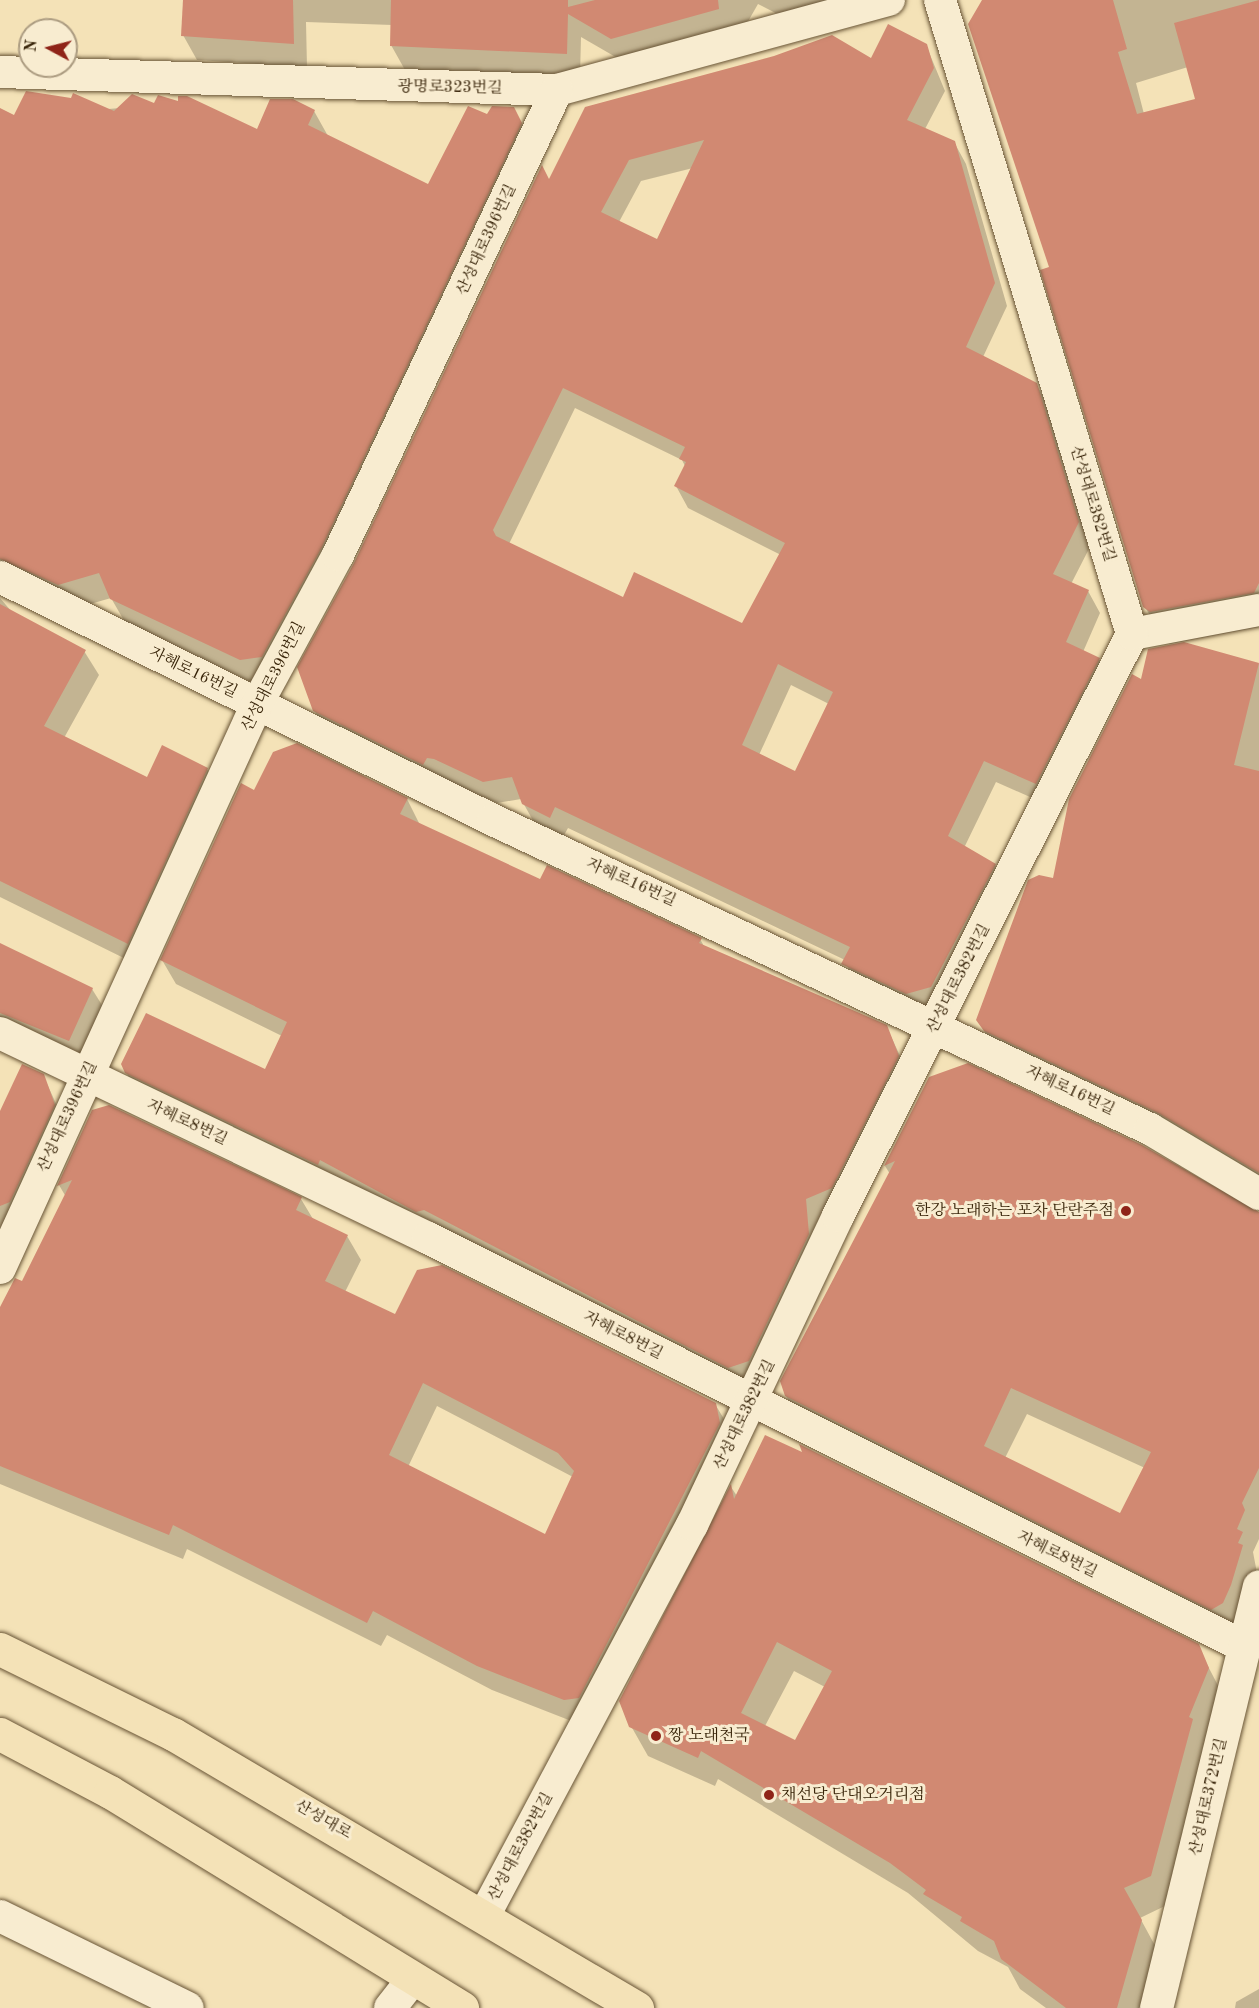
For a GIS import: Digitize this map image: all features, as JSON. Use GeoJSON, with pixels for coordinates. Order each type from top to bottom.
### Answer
{"type":"FeatureCollection","features":[{"type":"Feature","properties":{"kind":"main road","name":"산성대로"},"geometry":{"type":"LineString","coordinates":[[0,1649],[173,1734],[485,1914],[637,2008]]}},
{"type":"Feature","properties":{"kind":"main road"},"geometry":{"type":"LineString","coordinates":[[0,1734],[110,1792],[462,2008]]}},
{"type":"Feature","properties":{"kind":"street","name":"광명로323번길"},"geometry":{"type":"LineString","coordinates":[[0,72],[557,90],[889,0]]}},
{"type":"Feature","properties":{"kind":"street","name":"산성대로382번길"},"geometry":{"type":"LineString","coordinates":[[485,1914],[628,1649],[934,1027],[1132,634],[940,0]]}},
{"type":"Feature","properties":{"kind":"street","name":"산성대로396번길"},"geometry":{"type":"LineString","coordinates":[[0,1268],[256,704],[338,555],[557,90]]}},
{"type":"Feature","properties":{"kind":"street","name":"자혜로16번길"},"geometry":{"type":"LineString","coordinates":[[0,577],[256,704],[1150,1129],[1259,1194]]}},
{"type":"Feature","properties":{"kind":"street"},"geometry":{"type":"LineString","coordinates":[[1132,634],[1259,610]]}},
{"type":"Feature","properties":{"kind":"street","name":"자혜로8번길"},"geometry":{"type":"LineString","coordinates":[[0,1033],[752,1401],[1243,1646]]}},
{"type":"Feature","properties":{"kind":"street","name":"산성대로372번길"},"geometry":{"type":"LineString","coordinates":[[1156,2008],[1259,1586]]}},
{"type":"Feature","properties":{"kind":"street"},"geometry":{"type":"LineString","coordinates":[[0,1916],[188,2008]]}},
{"type":"Feature","properties":{"kind":"street"},"geometry":{"type":"LineString","coordinates":[[390,2008],[413,1979]]}},
{"type":"Feature","properties":{"kind":"building"},"geometry":{"type":"Polygon","coordinates":[[[183,0],[293,0],[294,44],[181,36],[183,0]]]}},
{"type":"Feature","properties":{"kind":"building"},"geometry":{"type":"Polygon","coordinates":[[[391,0],[568,0],[568,7],[595,0],[718,0],[719,9],[611,39],[568,14],[567,54],[390,46],[391,0]]]}},
{"type":"Feature","properties":{"kind":"building"},"geometry":{"type":"Polygon","coordinates":[[[982,0],[1113,0],[1127,49],[1118,52],[1137,114],[1195,99],[1174,23],[1259,0],[1259,583],[1254,593],[1150,612],[1143,607],[1040,270],[1049,267],[968,24],[982,0]]]}},
{"type":"Feature","properties":{"kind":"building"},"geometry":{"type":"Polygon","coordinates":[[[888,24],[927,44],[934,68],[907,120],[955,141],[995,283],[966,347],[1037,383],[1079,522],[1053,574],[1089,590],[1066,642],[1100,658],[1036,784],[984,761],[948,836],[996,864],[931,987],[906,994],[841,964],[850,947],[555,807],[550,818],[522,804],[512,777],[483,782],[434,759],[427,758],[423,765],[313,711],[297,667],[354,563],[542,165],[549,179],[585,107],[774,56],[832,35],[871,58],[888,24]],[[704,140],[629,160],[601,212],[657,239],[704,140]],[[563,388],[493,530],[496,536],[623,597],[634,572],[742,623],[785,543],[674,486],[686,462],[679,459],[685,447],[563,388]],[[778,664],[742,745],[795,771],[833,692],[778,664]]]}},
{"type":"Feature","properties":{"kind":"building"},"geometry":{"type":"Polygon","coordinates":[[[26,91],[71,98],[73,93],[114,111],[132,94],[154,103],[158,95],[178,101],[178,96],[187,96],[257,129],[270,99],[293,99],[315,110],[308,125],[428,184],[468,106],[487,114],[492,106],[514,107],[522,123],[322,547],[262,657],[240,660],[110,599],[99,573],[58,585],[0,559],[0,108],[14,115],[26,91]]]}},
{"type":"Feature","properties":{"kind":"building"},"geometry":{"type":"Polygon","coordinates":[[[0,604],[86,650],[44,726],[147,777],[162,745],[208,768],[128,944],[0,881],[0,604]]]}},
{"type":"Feature","properties":{"kind":"building"},"geometry":{"type":"Polygon","coordinates":[[[1184,642],[1259,663],[1234,765],[1259,771],[1259,1173],[1158,1113],[984,1031],[976,1020],[1028,880],[1039,875],[1053,878],[1069,799],[1132,674],[1141,679],[1148,649],[1184,642]]]}},
{"type":"Feature","properties":{"kind":"building"},"geometry":{"type":"Polygon","coordinates":[[[297,743],[408,798],[400,814],[540,879],[547,865],[702,938],[699,943],[887,1025],[899,1056],[832,1188],[806,1199],[809,1234],[749,1361],[728,1368],[424,1210],[416,1212],[320,1160],[318,1165],[125,1073],[121,1064],[146,1013],[265,1069],[287,1022],[160,960],[241,783],[254,790],[273,752],[297,743]]]}},
{"type":"Feature","properties":{"kind":"building"},"geometry":{"type":"Polygon","coordinates":[[[0,943],[93,988],[69,1041],[0,1013],[0,943]]]}},
{"type":"Feature","properties":{"kind":"building"},"geometry":{"type":"Polygon","coordinates":[[[968,1063],[1142,1145],[1259,1212],[1259,1468],[1242,1503],[1245,1510],[1237,1529],[1243,1532],[1238,1543],[1243,1545],[1231,1585],[1223,1603],[1211,1610],[785,1396],[780,1381],[895,1161],[884,1166],[929,1077],[968,1063]],[[1011,1388],[984,1446],[1120,1513],[1151,1452],[1011,1388]]]}},
{"type":"Feature","properties":{"kind":"building"},"geometry":{"type":"Polygon","coordinates":[[[22,1064],[44,1074],[55,1105],[10,1202],[0,1206],[0,1111],[22,1064]]]}},
{"type":"Feature","properties":{"kind":"building"},"geometry":{"type":"Polygon","coordinates":[[[109,1105],[302,1197],[296,1210],[348,1235],[325,1281],[395,1314],[417,1270],[442,1265],[716,1403],[720,1423],[579,1698],[564,1700],[477,1666],[373,1611],[367,1623],[173,1525],[169,1535],[0,1466],[0,1307],[15,1278],[22,1281],[72,1180],[57,1186],[92,1110],[109,1105]],[[423,1383],[389,1455],[545,1534],[574,1471],[558,1453],[423,1383]]]}},
{"type":"Feature","properties":{"kind":"building"},"geometry":{"type":"Polygon","coordinates":[[[765,1435],[802,1452],[799,1444],[1199,1644],[1209,1668],[1189,1717],[1193,1719],[1151,1876],[1124,1888],[1142,1920],[1117,2008],[1066,2008],[1001,1959],[994,1941],[960,1921],[962,1917],[923,1894],[926,1890],[890,1863],[701,1751],[698,1758],[629,1727],[619,1701],[731,1484],[734,1499],[765,1435]],[[777,1642],[741,1713],[795,1740],[832,1671],[777,1642]]]}},
{"type":"Feature","properties":{"kind":"place","name":"한강 노래하는 포차 단란주점"},"geometry":{"type":"Point","coordinates":[1126,1211]}},
{"type":"Feature","properties":{"kind":"place","name":"짱 노래천국"},"geometry":{"type":"Point","coordinates":[656,1736]}},
{"type":"Feature","properties":{"kind":"place","name":"채선당 단대오거리점"},"geometry":{"type":"Point","coordinates":[769,1795]}}]}
